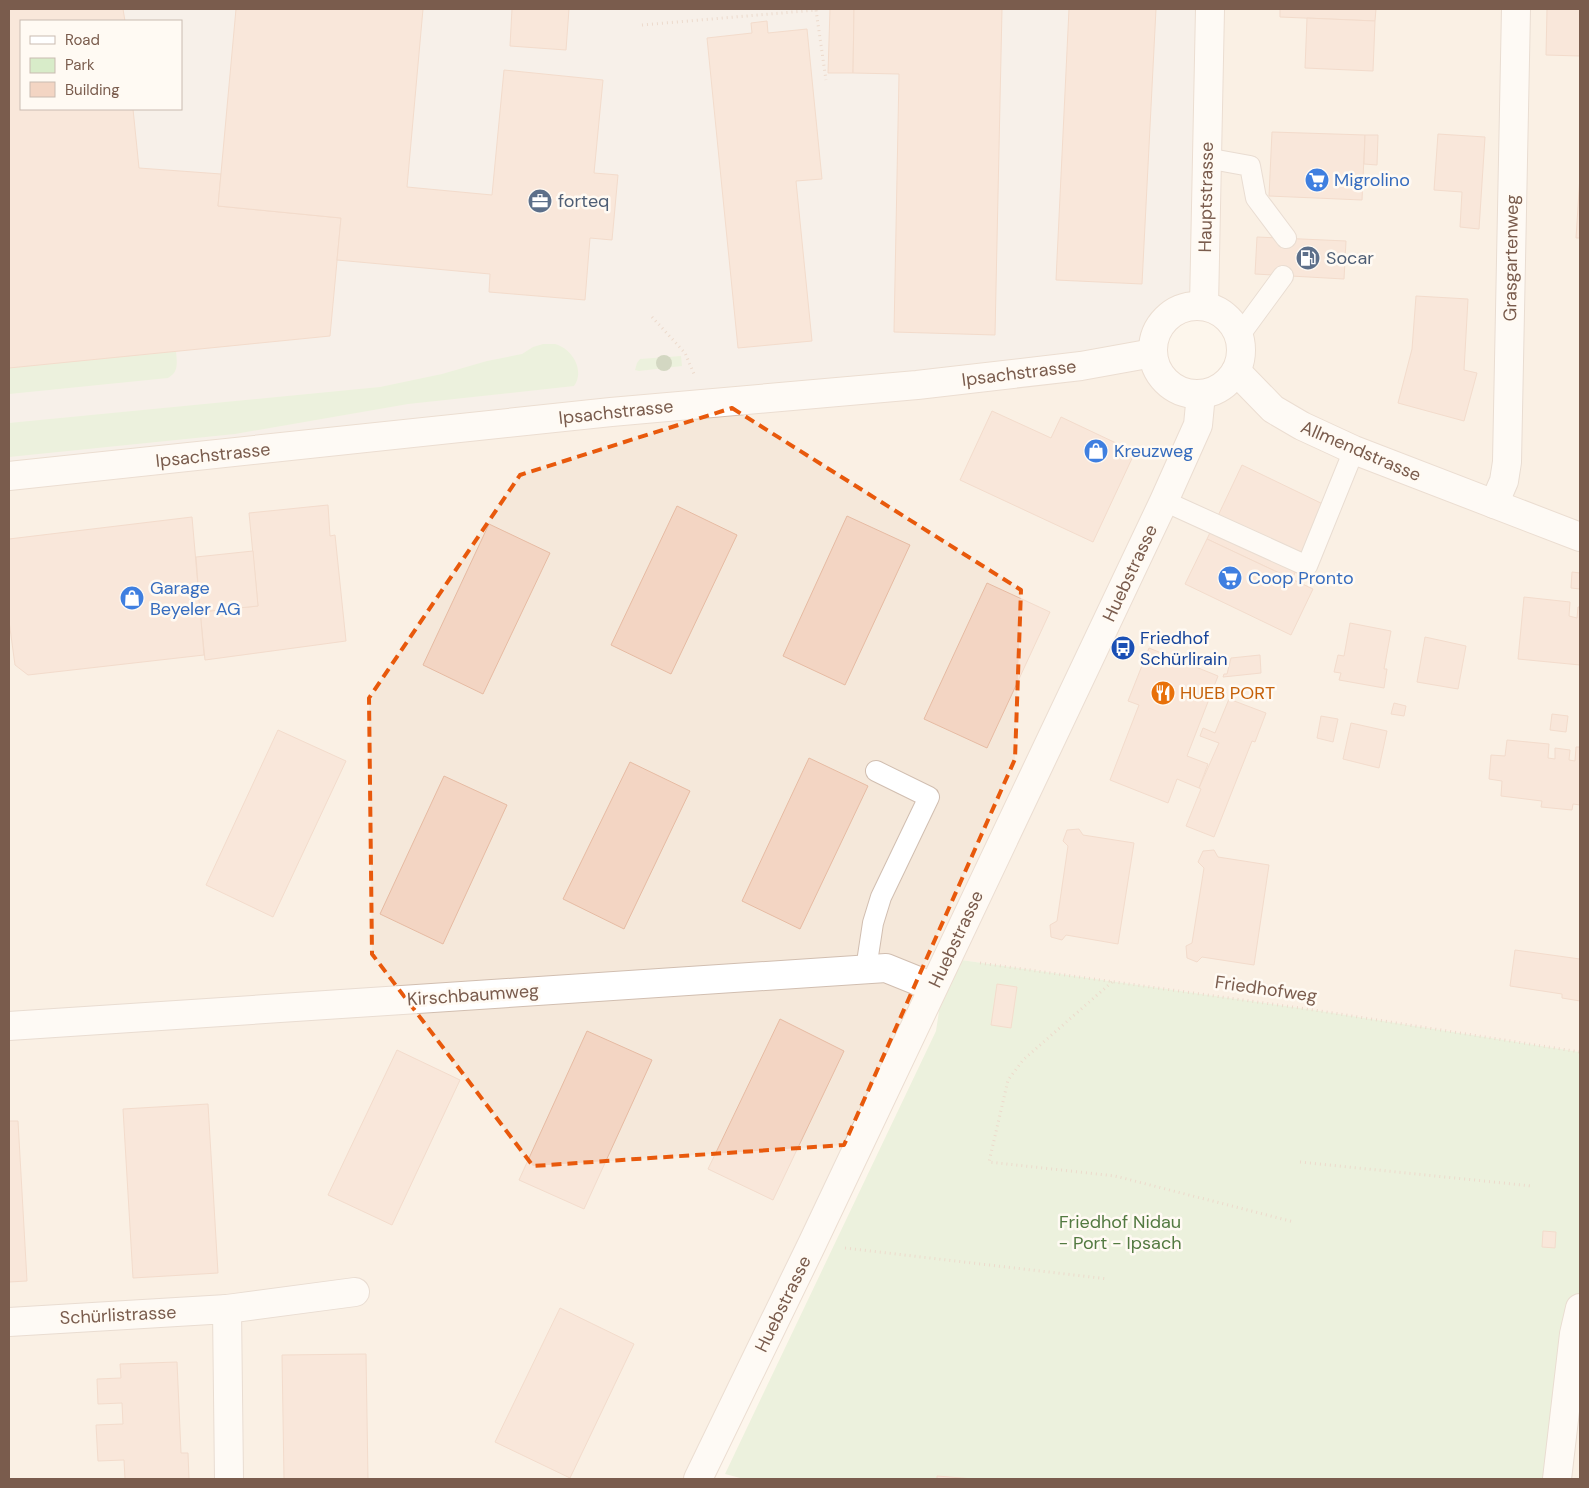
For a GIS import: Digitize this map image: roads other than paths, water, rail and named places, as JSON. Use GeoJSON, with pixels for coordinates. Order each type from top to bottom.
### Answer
{"type":"FeatureCollection","features":[{"type":"Feature","properties":{"kind":"main road","name":"Hauptstrasse"},"geometry":{"type":"LineString","coordinates":[[1204,306],[1210,9]]}},
{"type":"Feature","properties":{"kind":"main road","name":"Grasgartenweg"},"geometry":{"type":"LineString","coordinates":[[1494,504],[1504,480],[1507,462],[1516,9]]}},
{"type":"Feature","properties":{"kind":"main road"},"geometry":{"type":"LineString","coordinates":[[1191,306],[1204,306],[1216,310],[1226,316],[1234,325],[1239,336],[1240,360],[1236,371],[1227,382],[1215,390],[1201,394],[1188,393],[1175,388],[1156,367],[1153,353],[1154,340],[1159,328],[1167,318],[1178,310],[1191,306]]}},
{"type":"Feature","properties":{"kind":"main road","name":"Ipsachstrasse"},"geometry":{"type":"LineString","coordinates":[[9,476],[697,404],[917,385],[1081,366],[1153,353]]}},
{"type":"Feature","properties":{"kind":"main road","name":"Allmendstrasse"},"geometry":{"type":"LineString","coordinates":[[1236,371],[1273,409],[1302,426],[1354,450],[1580,537]]}},
{"type":"Feature","properties":{"kind":"main road","name":"Huebstrasse"},"geometry":{"type":"LineString","coordinates":[[698,1479],[812,1244],[1164,501],[1198,425],[1201,394]]}},
{"type":"Feature","properties":{"kind":"main road","name":"Kirschbaumweg"},"geometry":{"type":"LineString","coordinates":[[9,1026],[886,968],[934,986]]}},
{"type":"Feature","properties":{"kind":"main road","name":"Schürlistrasse"},"geometry":{"type":"LineString","coordinates":[[9,1322],[227,1309],[355,1292]]}},
{"type":"Feature","properties":{"kind":"main road"},"geometry":{"type":"LineString","coordinates":[[1557,1479],[1574,1334],[1580,1308]]}},
{"type":"Feature","properties":{"kind":"main road"},"geometry":{"type":"LineString","coordinates":[[227,1309],[229,1479]]}},
{"type":"Feature","properties":{"kind":"lane"},"geometry":{"type":"LineString","coordinates":[[1206,158],[1250,166],[1256,198],[1286,238]]}},
{"type":"Feature","properties":{"kind":"lane"},"geometry":{"type":"LineString","coordinates":[[1239,336],[1283,276]]}},
{"type":"Feature","properties":{"kind":"lane"},"geometry":{"type":"LineString","coordinates":[[1164,501],[1307,566],[1354,450]]}},
{"type":"Feature","properties":{"kind":"lane"},"geometry":{"type":"LineString","coordinates":[[866,969],[873,923],[882,897],[929,797],[876,771]]}},
{"type":"Feature","properties":{"kind":"place","name":"Migrolino"},"geometry":{"type":"Point","coordinates":[1317,180]}},
{"type":"Feature","properties":{"kind":"place","name":"forteq"},"geometry":{"type":"Point","coordinates":[540,201]}},
{"type":"Feature","properties":{"kind":"place","name":"Socar"},"geometry":{"type":"Point","coordinates":[1308,258]}},
{"type":"Feature","properties":{"kind":"place","name":"Kreuzweg"},"geometry":{"type":"Point","coordinates":[1096,451]}},
{"type":"Feature","properties":{"kind":"place","name":"Coop Pronto"},"geometry":{"type":"Point","coordinates":[1230,578]}},
{"type":"Feature","properties":{"kind":"place","name":"Garage Beyeler AG"},"geometry":{"type":"Point","coordinates":[132,598]}},
{"type":"Feature","properties":{"kind":"place","name":"Friedhof Schürlirain"},"geometry":{"type":"Point","coordinates":[1123,648]}},
{"type":"Feature","properties":{"kind":"place","name":"HUEB PORT"},"geometry":{"type":"Point","coordinates":[1163,693]}},
{"type":"Feature","properties":{"kind":"park label","name":"Friedhof Nidau - Port - Ipsach"},"geometry":{"type":"Point","coordinates":[1120,1232]}}]}
